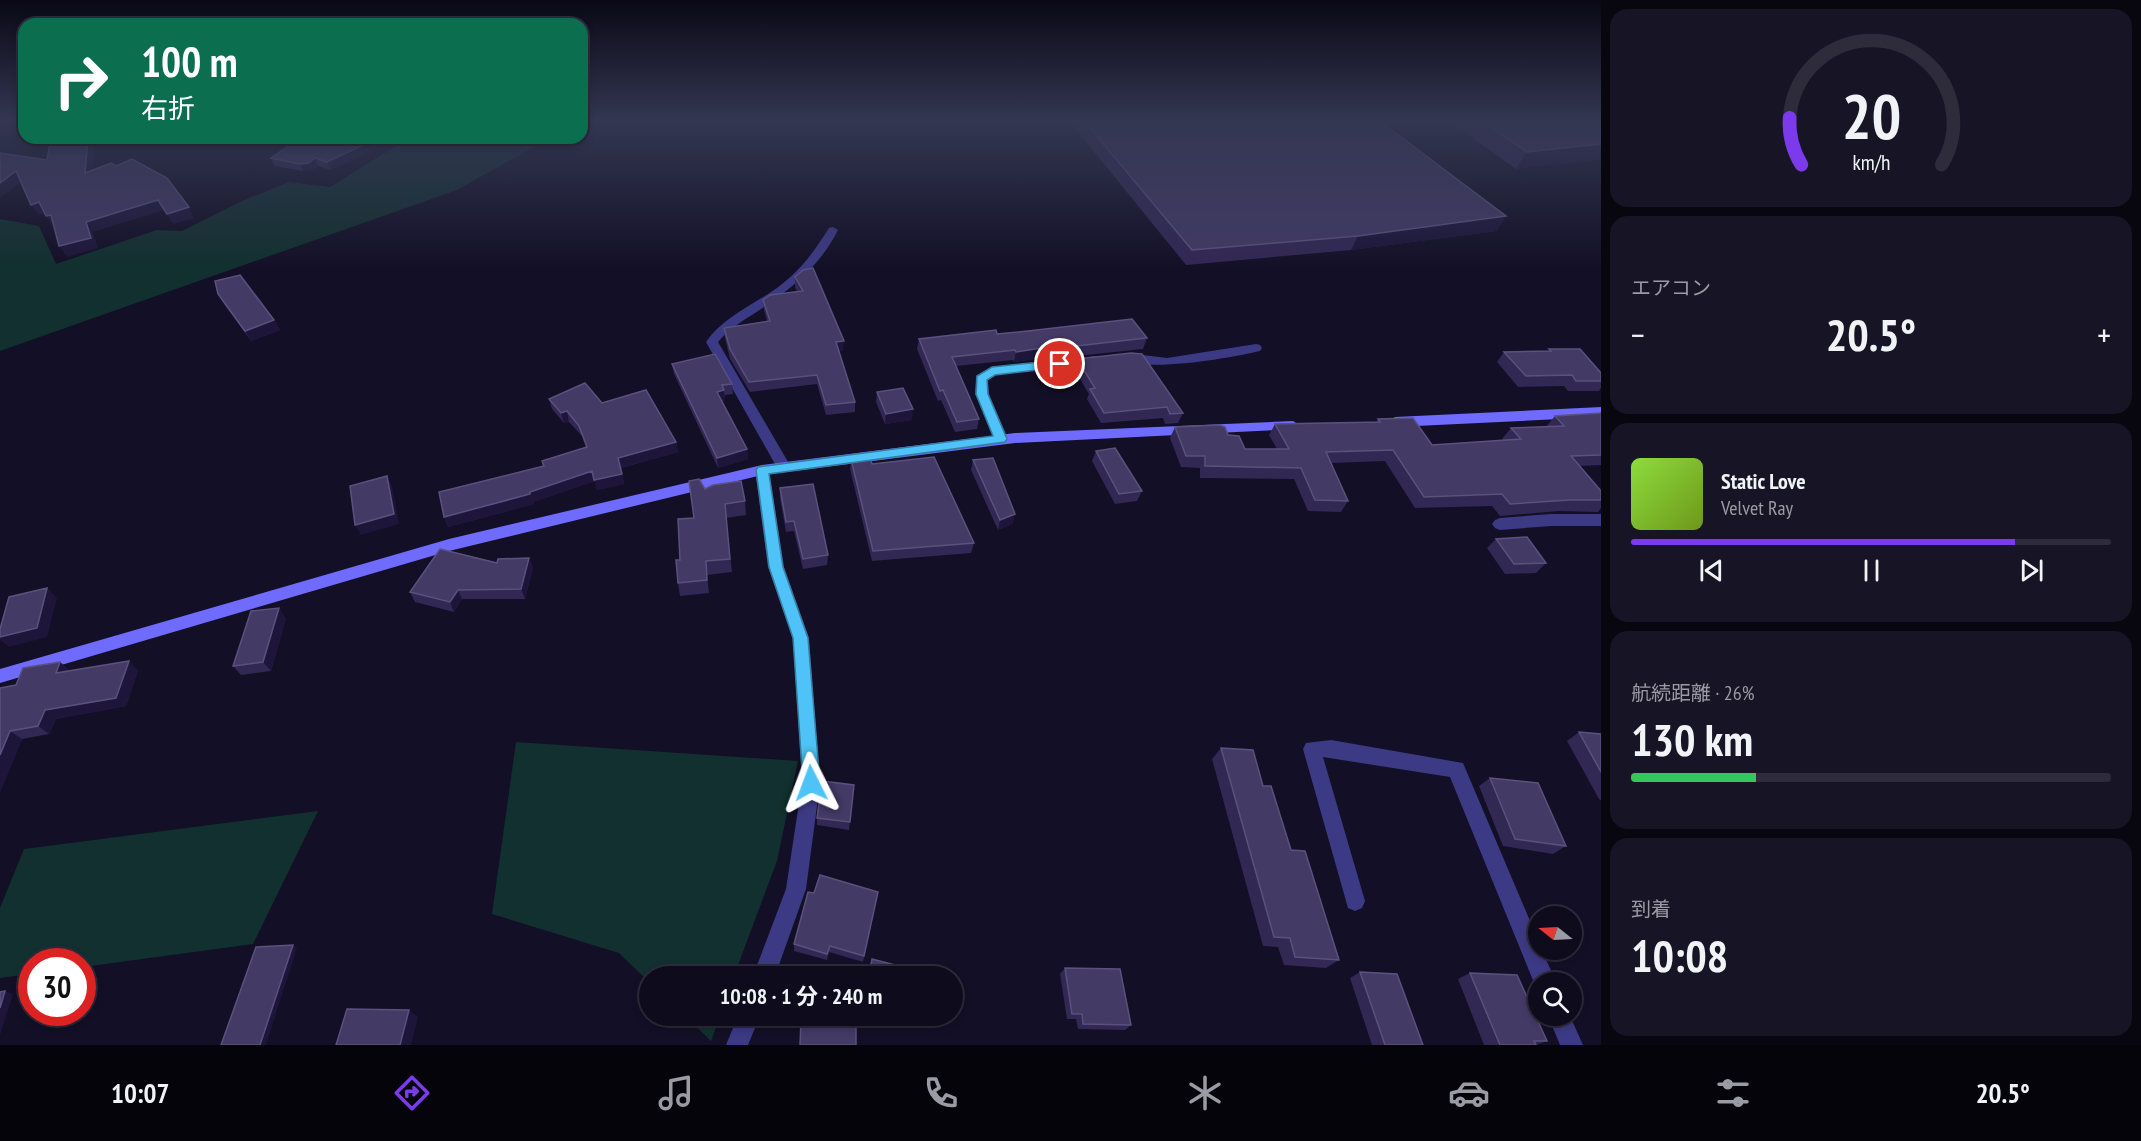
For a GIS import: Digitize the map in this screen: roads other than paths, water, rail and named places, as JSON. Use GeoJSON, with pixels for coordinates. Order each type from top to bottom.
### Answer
{"type":"FeatureCollection","features":[{"type":"Feature","properties":{"kind":"street"},"geometry":{"type":"LineString","coordinates":[[784,467],[712,342],[720,331],[761,304],[802,272],[818,257],[833,230]]}},
{"type":"Feature","properties":{"kind":"street"},"geometry":{"type":"LineString","coordinates":[[1001,439],[982,394],[981,379],[992,371],[1128,357],[1167,362],[1256,348]]}},
{"type":"Feature","properties":{"kind":"street"},"geometry":{"type":"LineString","coordinates":[[1383,422],[1601,412]]}},
{"type":"Feature","properties":{"kind":"street"},"geometry":{"type":"LineString","coordinates":[[0,676],[449,545],[762,470],[1001,439],[1304,426]]}},
{"type":"Feature","properties":{"kind":"street"},"geometry":{"type":"LineString","coordinates":[[762,470],[776,567],[801,638],[811,783],[796,889],[768,966]]}},
{"type":"Feature","properties":{"kind":"street"},"geometry":{"type":"LineString","coordinates":[[1500,524],[1551,520],[1601,520]]}},
{"type":"Feature","properties":{"kind":"street"},"geometry":{"type":"LineString","coordinates":[[1355,901],[1312,748],[1331,748],[1456,769],[1541,972]]}},
{"type":"Feature","properties":{"kind":"street"},"geometry":{"type":"LineString","coordinates":[[737,1045],[745,1026]]}},
{"type":"Feature","properties":{"kind":"street"},"geometry":{"type":"LineString","coordinates":[[1563,1026],[1572,1045]]}}]}
